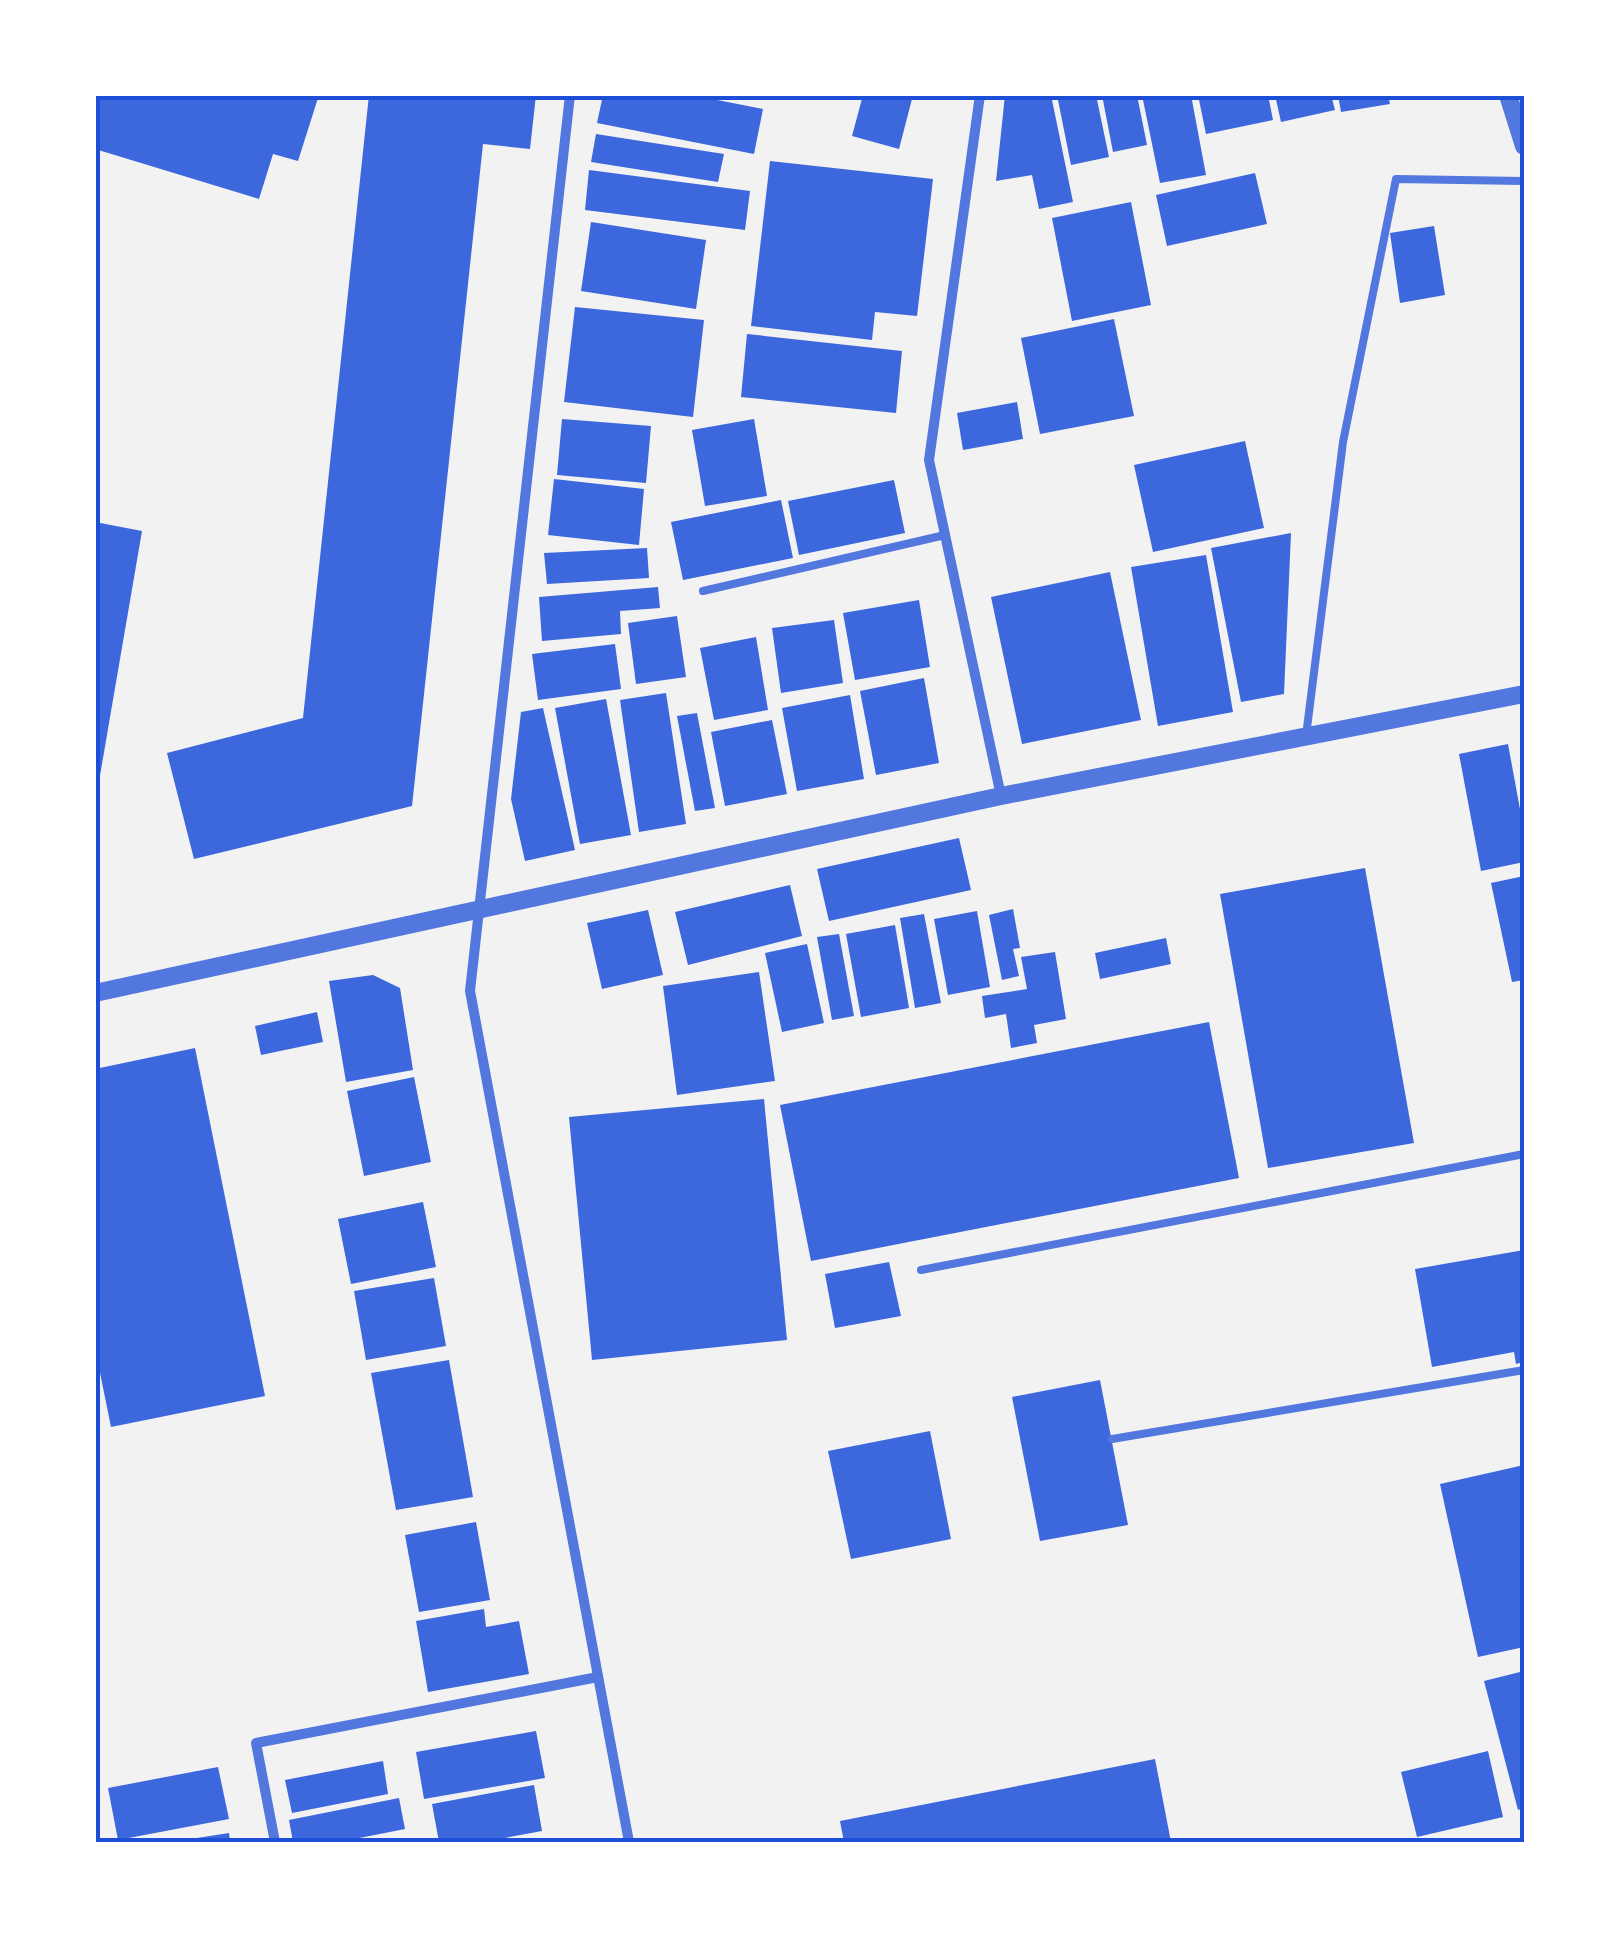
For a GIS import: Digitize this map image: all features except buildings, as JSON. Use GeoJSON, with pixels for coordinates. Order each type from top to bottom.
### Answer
{"type":"FeatureCollection","features":[{"type":"Feature","properties":{"kind":"street"},"geometry":{"type":"LineString","coordinates":[[570,95],[470,991],[629,1842]]}},
{"type":"Feature","properties":{"kind":"street"},"geometry":{"type":"LineString","coordinates":[[980,95],[930,460],[1001,796]]}},
{"type":"Feature","properties":{"kind":"street"},"geometry":{"type":"LineString","coordinates":[[1508,95],[1524,146]]}},
{"type":"Feature","properties":{"kind":"street"},"geometry":{"type":"LineString","coordinates":[[95,994],[1001,796],[1524,694]]}},
{"type":"Feature","properties":{"kind":"street"},"geometry":{"type":"LineString","coordinates":[[275,1842],[256,1743],[598,1677]]}},
{"type":"Feature","properties":{"kind":"lane"},"geometry":{"type":"LineString","coordinates":[[1306,736],[1342,442],[1396,179],[1524,181]]}},
{"type":"Feature","properties":{"kind":"lane"},"geometry":{"type":"LineString","coordinates":[[704,591],[945,535]]}},
{"type":"Feature","properties":{"kind":"lane"},"geometry":{"type":"LineString","coordinates":[[920,1270],[1524,1154]]}},
{"type":"Feature","properties":{"kind":"lane"},"geometry":{"type":"LineString","coordinates":[[1112,1439],[1524,1370]]}}]}
